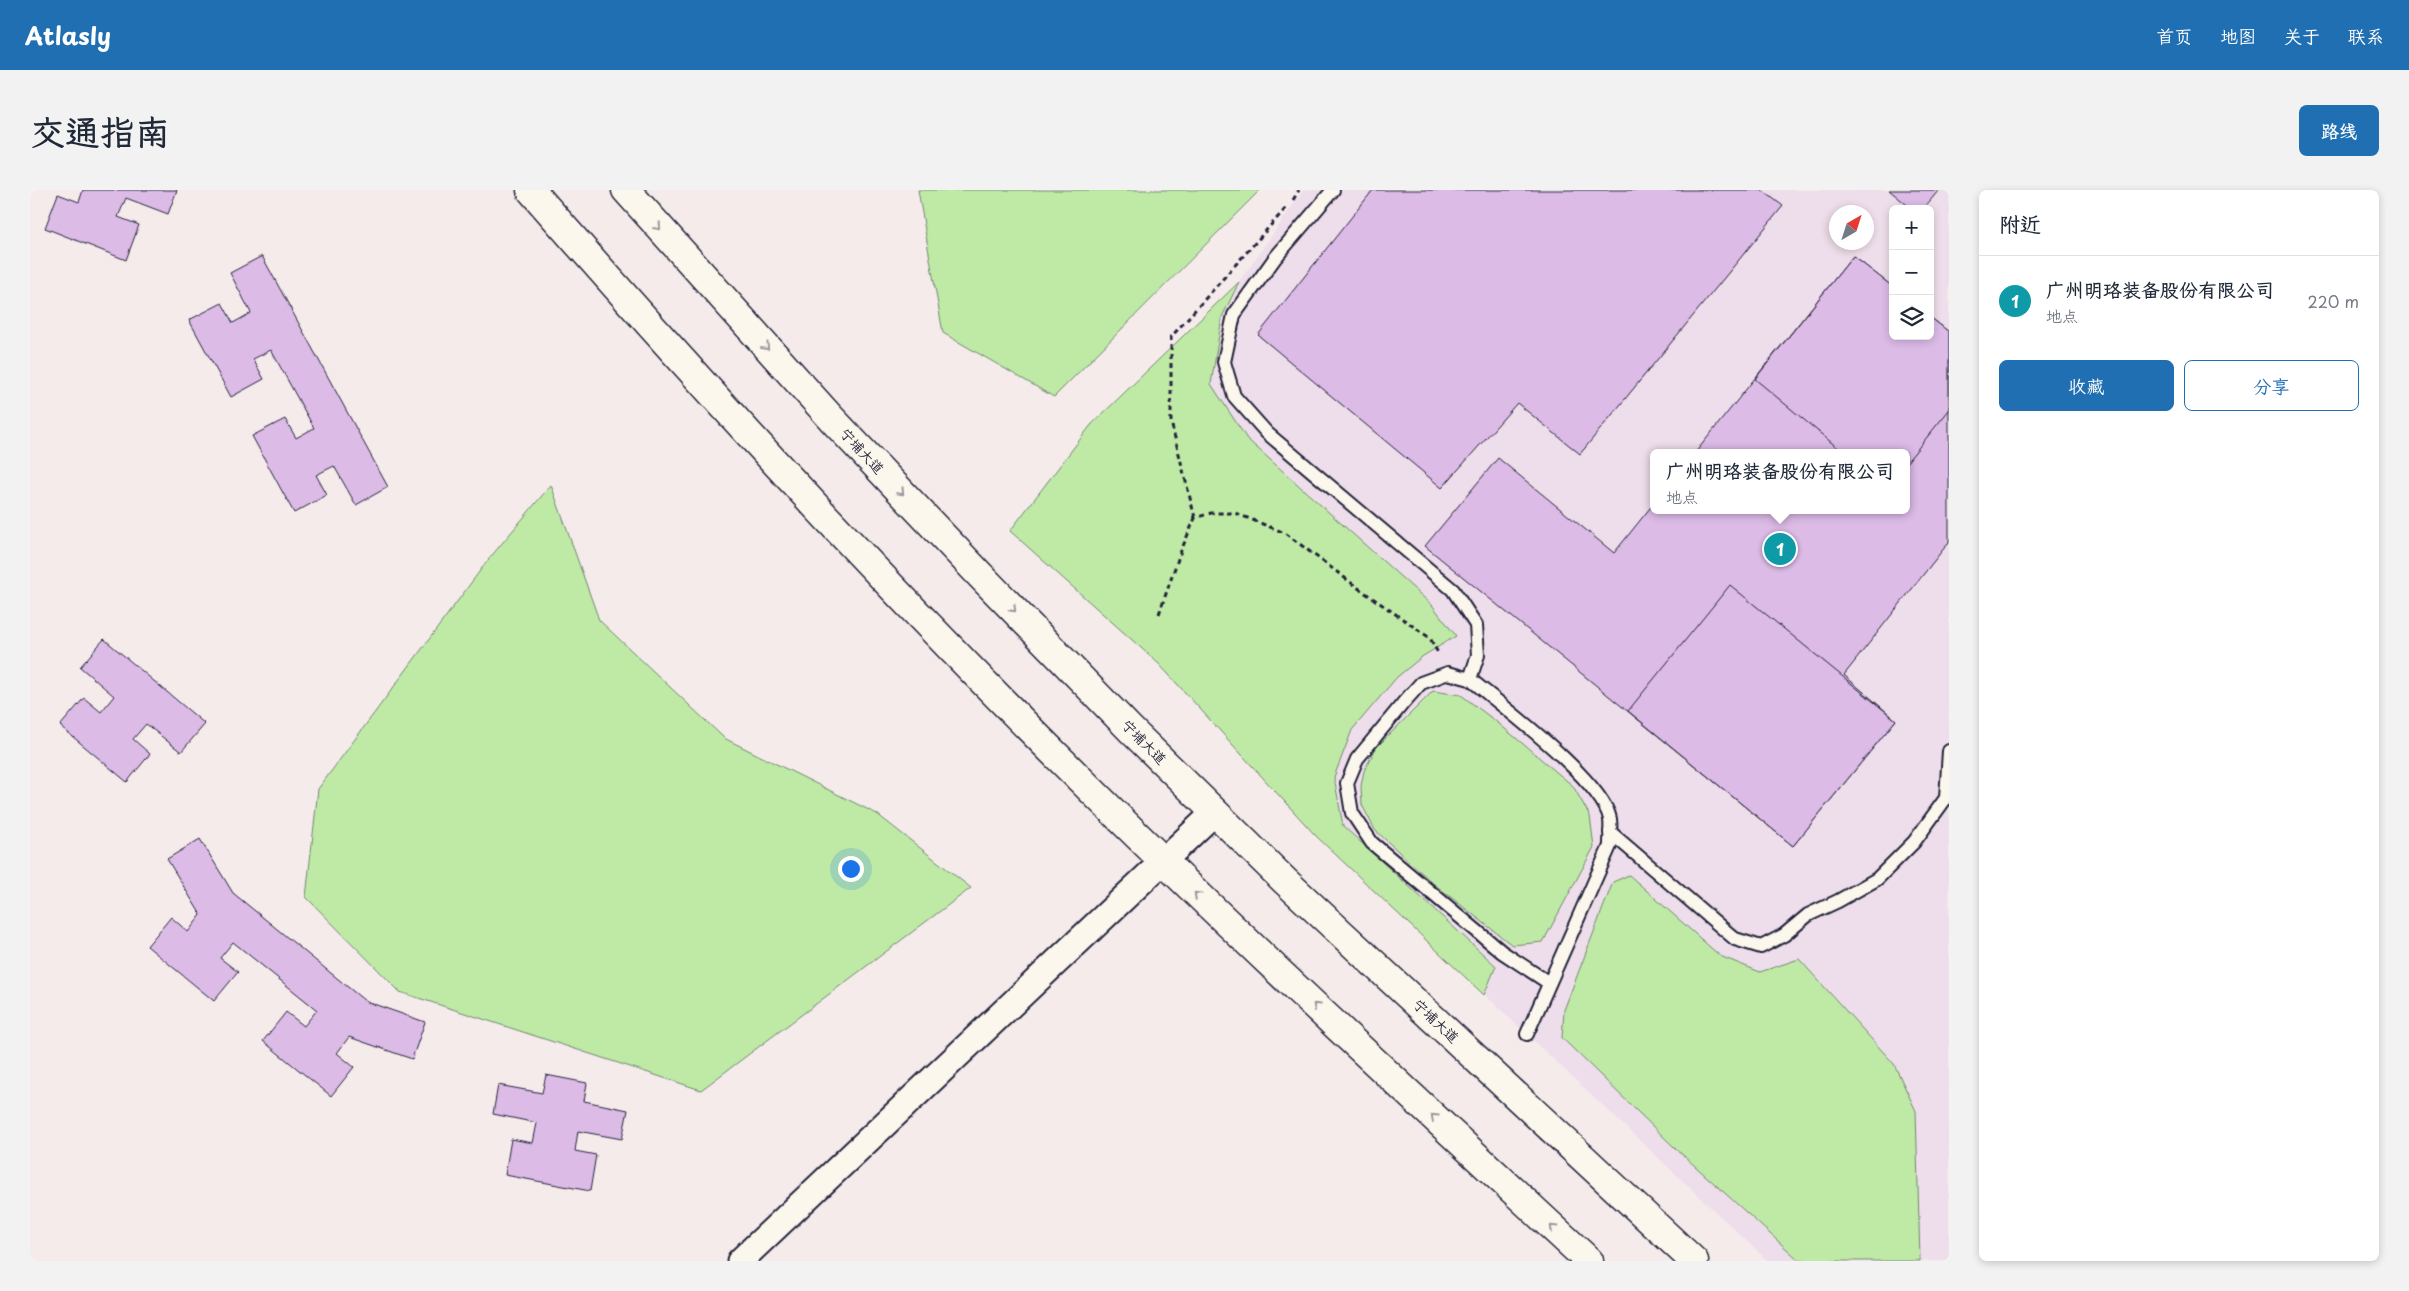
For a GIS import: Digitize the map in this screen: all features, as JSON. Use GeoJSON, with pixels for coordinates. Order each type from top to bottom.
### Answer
{"type":"FeatureCollection","features":[{"type":"Feature","properties":{"kind":"main road"},"geometry":{"type":"LineString","coordinates":[[531,190],[632,306],[779,467],[942,639],[1237,933],[1589,1261]]}},
{"type":"Feature","properties":{"kind":"main road","name":"宁埔大道"},"geometry":{"type":"LineString","coordinates":[[626,190],[685,258],[892,482],[1117,716],[1285,881],[1694,1261]]}},
{"type":"Feature","properties":{"kind":"street"},"geometry":{"type":"LineString","coordinates":[[740,1261],[1215,812]]}},
{"type":"Feature","properties":{"kind":"lane"},"geometry":{"type":"LineString","coordinates":[[1333,190],[1275,258],[1234,315],[1224,362],[1234,396],[1267,433],[1453,590],[1476,625],[1478,655],[1470,679]]}},
{"type":"Feature","properties":{"kind":"lane"},"geometry":{"type":"LineString","coordinates":[[1527,1034],[1610,846],[1610,818],[1596,793],[1576,768],[1470,679],[1448,673],[1422,683],[1357,759],[1347,783],[1352,813],[1372,843],[1502,952],[1549,983]]}},
{"type":"Feature","properties":{"kind":"lane"},"geometry":{"type":"LineString","coordinates":[[1610,832],[1735,939],[1761,947],[1784,935],[1808,915],[1877,879],[1914,842],[1946,798],[1949,752]]}},
{"type":"Feature","properties":{"kind":"path"},"geometry":{"type":"LineString","coordinates":[[1159,614],[1195,518],[1211,513],[1235,513],[1285,533],[1361,590],[1430,638],[1448,673]]}},
{"type":"Feature","properties":{"kind":"shaded area"},"geometry":{"type":"Polygon","coordinates":[[[1304,190],[1949,190],[1949,1261],[1768,1261],[1316,836],[1159,664],[1010,531],[1091,425],[1239,282],[1304,190]]]}},
{"type":"Feature","properties":{"kind":"green space"},"geometry":{"type":"Polygon","coordinates":[[[918,190],[1260,190],[1054,397],[943,333],[918,190]]]}},
{"type":"Feature","properties":{"kind":"green space"},"geometry":{"type":"Polygon","coordinates":[[[1239,282],[1222,317],[1211,384],[1247,439],[1432,605],[1456,636],[1423,656],[1397,677],[1352,730],[1334,777],[1343,826],[1496,966],[1484,995],[1316,836],[1159,664],[1010,531],[1091,425],[1239,282]]]}},
{"type":"Feature","properties":{"kind":"green space"},"geometry":{"type":"Polygon","coordinates":[[[551,485],[599,620],[724,738],[877,814],[971,888],[701,1090],[400,992],[306,897],[318,789],[488,560],[551,485]]]}},
{"type":"Feature","properties":{"kind":"green space"},"geometry":{"type":"Polygon","coordinates":[[[1433,691],[1461,695],[1498,723],[1573,786],[1590,816],[1594,847],[1543,942],[1512,945],[1434,884],[1375,830],[1362,805],[1361,786],[1364,771],[1376,748],[1433,691]]]}},
{"type":"Feature","properties":{"kind":"green space"},"geometry":{"type":"Polygon","coordinates":[[[1629,875],[1720,956],[1760,972],[1799,959],[1894,1064],[1916,1111],[1920,1261],[1800,1261],[1675,1148],[1562,1038],[1564,1010],[1613,882],[1629,875]]]}},
{"type":"Feature","properties":{"kind":"building"},"geometry":{"type":"Polygon","coordinates":[[[83,190],[177,190],[168,214],[126,198],[118,217],[139,225],[126,260],[45,228],[58,194],[79,202],[83,190]]]}},
{"type":"Feature","properties":{"kind":"building"},"geometry":{"type":"Polygon","coordinates":[[[1373,190],[1762,190],[1783,206],[1580,454],[1517,403],[1442,488],[1258,335],[1373,190]]]}},
{"type":"Feature","properties":{"kind":"building"},"geometry":{"type":"Polygon","coordinates":[[[1889,190],[1939,190],[1926,205],[1907,205],[1889,190]]]}},
{"type":"Feature","properties":{"kind":"building"},"geometry":{"type":"Polygon","coordinates":[[[262,256],[388,487],[356,505],[334,466],[316,475],[327,495],[294,513],[252,436],[285,419],[296,438],[314,428],[271,350],[253,359],[264,379],[231,397],[189,320],[222,303],[233,323],[251,313],[230,273],[262,256]]]}},
{"type":"Feature","properties":{"kind":"building"},"geometry":{"type":"Polygon","coordinates":[[[1853,256],[1889,284],[1889,340],[1934,340],[1934,320],[1949,332],[1949,542],[1844,675],[1896,720],[1793,846],[1425,546],[1498,458],[1614,553],[1650,508],[1650,514],[1910,514],[1910,449],[1698,449],[1853,256]]]}},
{"type":"Feature","properties":{"kind":"building"},"geometry":{"type":"Polygon","coordinates":[[[1853,256],[1889,284],[1889,340],[1934,340],[1934,320],[1949,332],[1949,410],[1910,458],[1910,449],[1839,449],[1755,379],[1853,256]]]}},
{"type":"Feature","properties":{"kind":"building"},"geometry":{"type":"Polygon","coordinates":[[[1730,585],[1896,720],[1793,846],[1628,711],[1730,585]]]}},
{"type":"Feature","properties":{"kind":"building"},"geometry":{"type":"Polygon","coordinates":[[[104,639],[205,724],[181,752],[146,724],[133,739],[150,754],[127,782],[60,726],[84,698],[101,712],[114,696],[80,667],[104,639]]]}},
{"type":"Feature","properties":{"kind":"building"},"geometry":{"type":"Polygon","coordinates":[[[200,839],[233,893],[365,1001],[425,1022],[412,1059],[349,1037],[337,1053],[354,1067],[331,1096],[263,1041],[286,1012],[304,1026],[317,1010],[233,942],[220,958],[238,972],[214,1001],[147,946],[171,917],[188,932],[201,915],[167,859],[200,839]]]}},
{"type":"Feature","properties":{"kind":"building"},"geometry":{"type":"Polygon","coordinates":[[[546,1075],[587,1083],[584,1101],[628,1110],[622,1139],[578,1131],[575,1151],[596,1155],[590,1191],[505,1175],[511,1139],[533,1143],[537,1123],[493,1114],[498,1085],[542,1093],[546,1075]]]}},
{"type":"Feature","properties":{"kind":"place","name":"广州明珞装备股份有限公司"},"geometry":{"type":"Point","coordinates":[1780,549]}}]}
